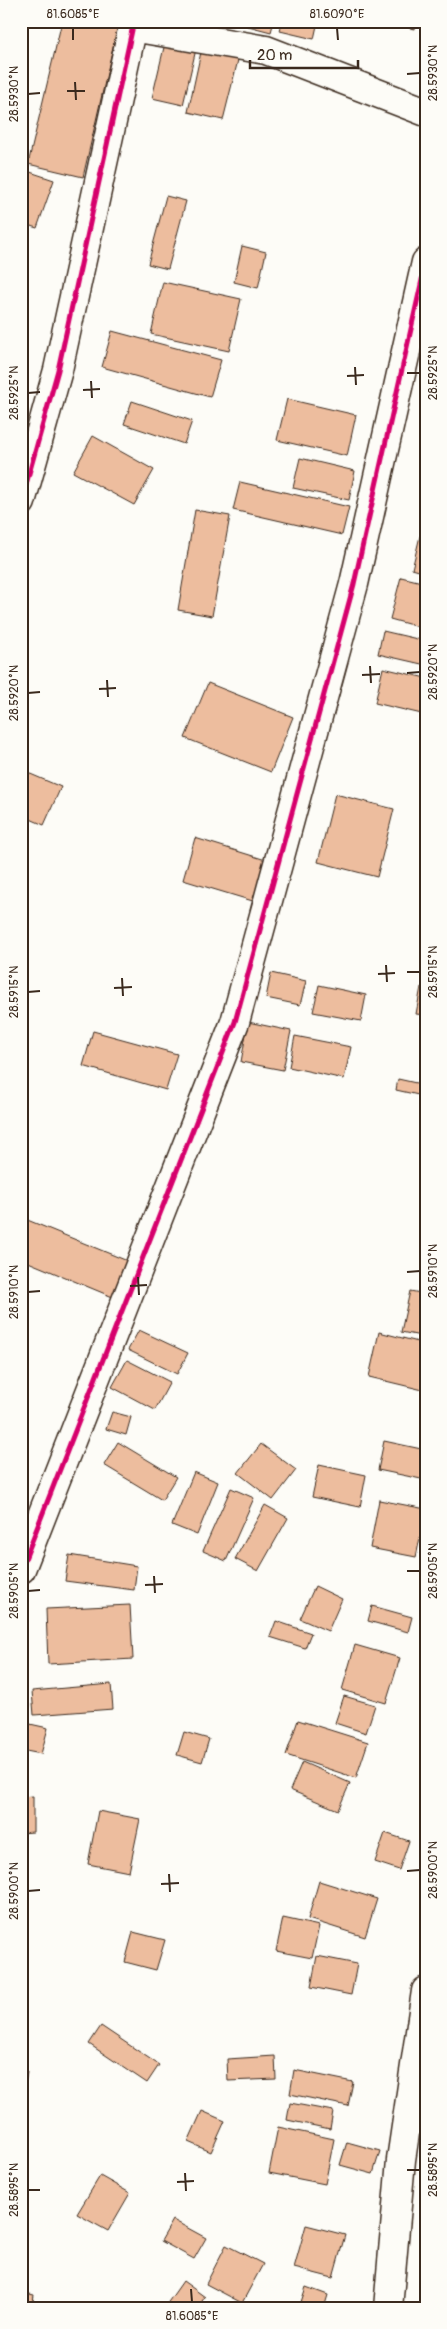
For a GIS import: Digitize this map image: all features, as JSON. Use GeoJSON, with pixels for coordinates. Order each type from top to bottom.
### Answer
{"type":"FeatureCollection","features":[{"type":"Feature","properties":{"kind":"street"},"geometry":{"type":"LineString","coordinates":[[21,502],[58,370],[133,24],[266,50],[426,112]]}},
{"type":"Feature","properties":{"kind":"street"},"geometry":{"type":"LineString","coordinates":[[21,1569],[235,1022],[354,584],[426,262]]}},
{"type":"Feature","properties":{"kind":"street"},"geometry":{"type":"LineString","coordinates":[[388,2308],[401,2160],[426,1991]]}},
{"type":"Feature","properties":{"kind":"building"},"geometry":{"type":"Polygon","coordinates":[[[62,21],[119,21],[83,177],[28,164],[62,21]]]}},
{"type":"Feature","properties":{"kind":"building"},"geometry":{"type":"Polygon","coordinates":[[[229,21],[274,21],[271,32],[229,21]]]}},
{"type":"Feature","properties":{"kind":"building"},"geometry":{"type":"Polygon","coordinates":[[[282,21],[318,21],[314,39],[280,31],[282,21]]]}},
{"type":"Feature","properties":{"kind":"building"},"geometry":{"type":"Polygon","coordinates":[[[381,21],[416,21],[414,29],[381,21]]]}},
{"type":"Feature","properties":{"kind":"building"},"geometry":{"type":"Polygon","coordinates":[[[165,43],[196,49],[183,105],[152,98],[165,43]]]}},
{"type":"Feature","properties":{"kind":"building"},"geometry":{"type":"Polygon","coordinates":[[[201,52],[238,60],[223,120],[188,112],[201,52]]]}},
{"type":"Feature","properties":{"kind":"building"},"geometry":{"type":"Polygon","coordinates":[[[21,169],[54,180],[37,228],[21,223],[21,169]]]}},
{"type":"Feature","properties":{"kind":"building"},"geometry":{"type":"Polygon","coordinates":[[[166,196],[186,201],[168,269],[148,264],[166,196]]]}},
{"type":"Feature","properties":{"kind":"building"},"geometry":{"type":"Polygon","coordinates":[[[242,246],[266,252],[258,288],[234,282],[242,246]]]}},
{"type":"Feature","properties":{"kind":"building"},"geometry":{"type":"Polygon","coordinates":[[[163,282],[241,299],[229,351],[151,334],[163,282]]]}},
{"type":"Feature","properties":{"kind":"building"},"geometry":{"type":"Polygon","coordinates":[[[112,331],[221,360],[210,397],[102,367],[112,331]]]}},
{"type":"Feature","properties":{"kind":"building"},"geometry":{"type":"Polygon","coordinates":[[[287,399],[356,415],[347,456],[277,440],[287,399]]]}},
{"type":"Feature","properties":{"kind":"building"},"geometry":{"type":"Polygon","coordinates":[[[132,401],[192,421],[184,444],[124,424],[132,401]]]}},
{"type":"Feature","properties":{"kind":"building"},"geometry":{"type":"Polygon","coordinates":[[[93,436],[154,470],[134,505],[73,472],[93,436]]]}},
{"type":"Feature","properties":{"kind":"building"},"geometry":{"type":"Polygon","coordinates":[[[300,458],[355,471],[349,500],[293,488],[300,458]]]}},
{"type":"Feature","properties":{"kind":"building"},"geometry":{"type":"Polygon","coordinates":[[[240,482],[349,507],[342,535],[233,510],[240,482]]]}},
{"type":"Feature","properties":{"kind":"building"},"geometry":{"type":"Polygon","coordinates":[[[195,510],[230,516],[212,616],[178,610],[195,510]]]}},
{"type":"Feature","properties":{"kind":"building"},"geometry":{"type":"Polygon","coordinates":[[[420,536],[426,537],[426,573],[412,569],[420,536]]]}},
{"type":"Feature","properties":{"kind":"building"},"geometry":{"type":"Polygon","coordinates":[[[401,577],[426,583],[426,629],[390,619],[401,577]]]}},
{"type":"Feature","properties":{"kind":"building"},"geometry":{"type":"Polygon","coordinates":[[[383,631],[426,641],[426,665],[378,654],[383,631]]]}},
{"type":"Feature","properties":{"kind":"building"},"geometry":{"type":"Polygon","coordinates":[[[383,668],[426,678],[426,715],[375,703],[383,668]]]}},
{"type":"Feature","properties":{"kind":"building"},"geometry":{"type":"Polygon","coordinates":[[[208,683],[293,717],[271,772],[185,738],[208,683]]]}},
{"type":"Feature","properties":{"kind":"building"},"geometry":{"type":"Polygon","coordinates":[[[21,770],[61,787],[44,825],[21,815],[21,770]]]}},
{"type":"Feature","properties":{"kind":"building"},"geometry":{"type":"Polygon","coordinates":[[[335,794],[394,809],[377,877],[318,862],[335,794]]]}},
{"type":"Feature","properties":{"kind":"building"},"geometry":{"type":"Polygon","coordinates":[[[195,838],[269,861],[256,902],[183,880],[195,838]]]}},
{"type":"Feature","properties":{"kind":"building"},"geometry":{"type":"Polygon","coordinates":[[[271,973],[306,981],[300,1005],[266,998],[271,973]]]}},
{"type":"Feature","properties":{"kind":"building"},"geometry":{"type":"Polygon","coordinates":[[[319,985],[366,995],[361,1021],[313,1012],[319,985]]]}},
{"type":"Feature","properties":{"kind":"building"},"geometry":{"type":"Polygon","coordinates":[[[421,987],[426,988],[426,1015],[416,1014],[421,987]]]}},
{"type":"Feature","properties":{"kind":"building"},"geometry":{"type":"Polygon","coordinates":[[[248,1022],[291,1031],[283,1070],[241,1062],[248,1022]]]}},
{"type":"Feature","properties":{"kind":"building"},"geometry":{"type":"Polygon","coordinates":[[[93,1031],[177,1054],[166,1090],[83,1066],[93,1031]]]}},
{"type":"Feature","properties":{"kind":"building"},"geometry":{"type":"Polygon","coordinates":[[[295,1036],[351,1047],[344,1079],[289,1067],[295,1036]]]}},
{"type":"Feature","properties":{"kind":"building"},"geometry":{"type":"Polygon","coordinates":[[[398,1079],[425,1085],[423,1096],[396,1090],[398,1079]]]}},
{"type":"Feature","properties":{"kind":"building"},"geometry":{"type":"Polygon","coordinates":[[[25,1219],[130,1262],[115,1298],[21,1259],[21,1229],[25,1219]]]}},
{"type":"Feature","properties":{"kind":"building"},"geometry":{"type":"Polygon","coordinates":[[[410,1291],[426,1294],[426,1337],[401,1332],[410,1291]]]}},
{"type":"Feature","properties":{"kind":"building"},"geometry":{"type":"Polygon","coordinates":[[[139,1330],[188,1353],[177,1374],[128,1350],[139,1330]]]}},
{"type":"Feature","properties":{"kind":"building"},"geometry":{"type":"Polygon","coordinates":[[[379,1332],[426,1344],[426,1378],[423,1390],[369,1377],[379,1332]]]}},
{"type":"Feature","properties":{"kind":"building"},"geometry":{"type":"Polygon","coordinates":[[[127,1360],[170,1382],[155,1410],[112,1387],[127,1360]]]}},
{"type":"Feature","properties":{"kind":"building"},"geometry":{"type":"Polygon","coordinates":[[[112,1412],[131,1417],[126,1435],[106,1429],[112,1412]]]}},
{"type":"Feature","properties":{"kind":"building"},"geometry":{"type":"Polygon","coordinates":[[[384,1441],[426,1450],[426,1480],[378,1470],[384,1441]]]}},
{"type":"Feature","properties":{"kind":"building"},"geometry":{"type":"Polygon","coordinates":[[[118,1442],[176,1477],[162,1500],[104,1465],[118,1442]]]}},
{"type":"Feature","properties":{"kind":"building"},"geometry":{"type":"Polygon","coordinates":[[[261,1444],[296,1470],[273,1500],[238,1473],[261,1444]]]}},
{"type":"Feature","properties":{"kind":"building"},"geometry":{"type":"Polygon","coordinates":[[[319,1465],[366,1475],[360,1507],[312,1497],[319,1465]]]}},
{"type":"Feature","properties":{"kind":"building"},"geometry":{"type":"Polygon","coordinates":[[[194,1472],[218,1482],[197,1535],[172,1525],[194,1472]]]}},
{"type":"Feature","properties":{"kind":"building"},"geometry":{"type":"Polygon","coordinates":[[[231,1488],[254,1498],[226,1561],[203,1551],[231,1488]]]}},
{"type":"Feature","properties":{"kind":"building"},"geometry":{"type":"Polygon","coordinates":[[[379,1500],[426,1509],[416,1557],[370,1548],[379,1500]]]}},
{"type":"Feature","properties":{"kind":"building"},"geometry":{"type":"Polygon","coordinates":[[[265,1505],[288,1518],[258,1571],[235,1559],[265,1505]]]}},
{"type":"Feature","properties":{"kind":"building"},"geometry":{"type":"Polygon","coordinates":[[[69,1555],[137,1566],[134,1590],[65,1581],[69,1555]]]}},
{"type":"Feature","properties":{"kind":"building"},"geometry":{"type":"Polygon","coordinates":[[[315,1586],[342,1599],[328,1631],[300,1619],[315,1586]]]}},
{"type":"Feature","properties":{"kind":"building"},"geometry":{"type":"Polygon","coordinates":[[[130,1605],[133,1659],[48,1664],[46,1609],[130,1605]]]}},
{"type":"Feature","properties":{"kind":"building"},"geometry":{"type":"Polygon","coordinates":[[[372,1606],[412,1617],[408,1632],[368,1621],[372,1606]]]}},
{"type":"Feature","properties":{"kind":"building"},"geometry":{"type":"Polygon","coordinates":[[[276,1621],[311,1633],[305,1648],[270,1637],[276,1621]]]}},
{"type":"Feature","properties":{"kind":"building"},"geometry":{"type":"Polygon","coordinates":[[[355,1645],[400,1658],[386,1703],[342,1690],[355,1645]]]}},
{"type":"Feature","properties":{"kind":"building"},"geometry":{"type":"Polygon","coordinates":[[[111,1684],[113,1709],[34,1715],[32,1691],[111,1684]]]}},
{"type":"Feature","properties":{"kind":"building"},"geometry":{"type":"Polygon","coordinates":[[[344,1696],[375,1705],[366,1733],[335,1723],[344,1696]]]}},
{"type":"Feature","properties":{"kind":"building"},"geometry":{"type":"Polygon","coordinates":[[[298,1720],[368,1742],[356,1778],[286,1755],[298,1720]]]}},
{"type":"Feature","properties":{"kind":"building"},"geometry":{"type":"Polygon","coordinates":[[[21,1722],[48,1728],[41,1754],[21,1750],[21,1722]]]}},
{"type":"Feature","properties":{"kind":"building"},"geometry":{"type":"Polygon","coordinates":[[[184,1732],[209,1739],[202,1762],[177,1755],[184,1732]]]}},
{"type":"Feature","properties":{"kind":"building"},"geometry":{"type":"Polygon","coordinates":[[[302,1762],[350,1783],[338,1810],[290,1790],[302,1762]]]}},
{"type":"Feature","properties":{"kind":"building"},"geometry":{"type":"Polygon","coordinates":[[[33,1796],[33,1832],[21,1833],[21,1797],[33,1796]]]}},
{"type":"Feature","properties":{"kind":"building"},"geometry":{"type":"Polygon","coordinates":[[[98,1811],[140,1819],[129,1872],[88,1864],[98,1811]]]}},
{"type":"Feature","properties":{"kind":"building"},"geometry":{"type":"Polygon","coordinates":[[[385,1833],[409,1841],[399,1870],[375,1862],[385,1833]]]}},
{"type":"Feature","properties":{"kind":"building"},"geometry":{"type":"Polygon","coordinates":[[[319,1881],[377,1899],[365,1937],[308,1919],[319,1881]]]}},
{"type":"Feature","properties":{"kind":"building"},"geometry":{"type":"Polygon","coordinates":[[[283,1918],[319,1926],[312,1958],[276,1951],[283,1918]]]}},
{"type":"Feature","properties":{"kind":"building"},"geometry":{"type":"Polygon","coordinates":[[[133,1932],[165,1940],[156,1970],[125,1962],[133,1932]]]}},
{"type":"Feature","properties":{"kind":"building"},"geometry":{"type":"Polygon","coordinates":[[[317,1956],[357,1964],[351,1995],[311,1987],[317,1956]]]}},
{"type":"Feature","properties":{"kind":"building"},"geometry":{"type":"Polygon","coordinates":[[[101,2026],[159,2065],[147,2083],[89,2044],[101,2026]]]}},
{"type":"Feature","properties":{"kind":"building"},"geometry":{"type":"Polygon","coordinates":[[[275,2056],[276,2079],[228,2081],[227,2059],[275,2056]]]}},
{"type":"Feature","properties":{"kind":"building"},"geometry":{"type":"Polygon","coordinates":[[[294,2070],[353,2082],[348,2106],[290,2094],[294,2070]]]}},
{"type":"Feature","properties":{"kind":"building"},"geometry":{"type":"Polygon","coordinates":[[[21,2071],[27,2072],[21,2109],[21,2071]]]}},
{"type":"Feature","properties":{"kind":"building"},"geometry":{"type":"Polygon","coordinates":[[[290,2103],[333,2111],[330,2129],[287,2120],[290,2103]]]}},
{"type":"Feature","properties":{"kind":"building"},"geometry":{"type":"Polygon","coordinates":[[[202,2111],[225,2121],[211,2152],[188,2142],[202,2111]]]}},
{"type":"Feature","properties":{"kind":"building"},"geometry":{"type":"Polygon","coordinates":[[[278,2127],[334,2139],[325,2184],[269,2173],[278,2127]]]}},
{"type":"Feature","properties":{"kind":"building"},"geometry":{"type":"Polygon","coordinates":[[[347,2142],[380,2151],[373,2174],[340,2165],[347,2142]]]}},
{"type":"Feature","properties":{"kind":"building"},"geometry":{"type":"Polygon","coordinates":[[[100,2176],[130,2193],[108,2231],[77,2214],[100,2176]]]}},
{"type":"Feature","properties":{"kind":"building"},"geometry":{"type":"Polygon","coordinates":[[[173,2220],[206,2238],[194,2259],[161,2241],[173,2220]]]}},
{"type":"Feature","properties":{"kind":"building"},"geometry":{"type":"Polygon","coordinates":[[[306,2225],[345,2235],[333,2278],[294,2268],[306,2225]]]}},
{"type":"Feature","properties":{"kind":"building"},"geometry":{"type":"Polygon","coordinates":[[[226,2245],[263,2264],[242,2303],[206,2284],[226,2245]]]}},
{"type":"Feature","properties":{"kind":"building"},"geometry":{"type":"Polygon","coordinates":[[[183,2281],[205,2297],[197,2308],[164,2308],[183,2281]]]}},
{"type":"Feature","properties":{"kind":"building"},"geometry":{"type":"Polygon","coordinates":[[[306,2287],[328,2295],[324,2308],[299,2308],[306,2287]]]}},
{"type":"Feature","properties":{"kind":"building"},"geometry":{"type":"Polygon","coordinates":[[[21,2292],[34,2295],[32,2308],[21,2308],[21,2292]]]}},
{"type":"Feature","properties":{"kind":"cycle path"},"geometry":{"type":"LineString","coordinates":[[21,502],[58,370],[134,21]]}},
{"type":"Feature","properties":{"kind":"cycle path"},"geometry":{"type":"LineString","coordinates":[[21,1569],[235,1022],[354,584],[426,262]]}}]}
